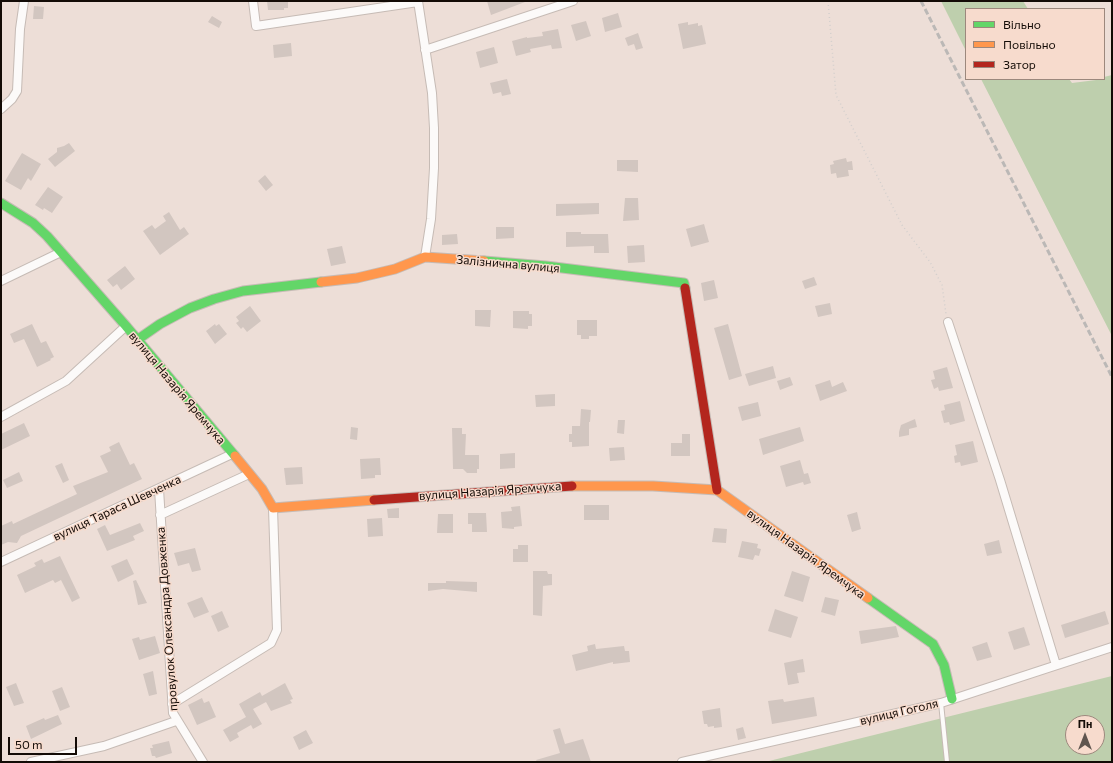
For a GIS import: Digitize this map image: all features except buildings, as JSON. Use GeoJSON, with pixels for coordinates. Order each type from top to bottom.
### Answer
{"type":"FeatureCollection","features":[{"type":"Feature","properties":{"kind":"street"},"geometry":{"type":"LineString","coordinates":[[1,109],[12,99],[17,91],[20,29],[24,1]]}},
{"type":"Feature","properties":{"kind":"street"},"geometry":{"type":"LineString","coordinates":[[253,1],[256,26],[418,1],[432,93],[434,168],[431,219],[425,257]]}},
{"type":"Feature","properties":{"kind":"street"},"geometry":{"type":"LineString","coordinates":[[425,50],[573,1]]}},
{"type":"Feature","properties":{"kind":"street","name":"вулиця Назарія Яремчука"},"geometry":{"type":"LineString","coordinates":[[1,203],[33,223],[126,326],[262,489],[273,508],[565,486],[653,486],[717,490],[933,644],[944,665],[952,698]]}},
{"type":"Feature","properties":{"kind":"street"},"geometry":{"type":"LineString","coordinates":[[1,281],[60,252]]}},
{"type":"Feature","properties":{"kind":"street","name":"Залізнична вулиця"},"geometry":{"type":"LineString","coordinates":[[137,340],[166,321],[190,308],[214,299],[243,291],[364,277],[395,269],[425,257],[546,266],[684,283],[717,490]]}},
{"type":"Feature","properties":{"kind":"street"},"geometry":{"type":"LineString","coordinates":[[948,322],[1000,480],[1056,665]]}},
{"type":"Feature","properties":{"kind":"street"},"geometry":{"type":"LineString","coordinates":[[1,417],[66,381],[126,326]]}},
{"type":"Feature","properties":{"kind":"street","name":"вулиця Тараса Шевченка"},"geometry":{"type":"LineString","coordinates":[[1,562],[232,454]]}},
{"type":"Feature","properties":{"kind":"street","name":"провулок Олександра Довженка"},"geometry":{"type":"LineString","coordinates":[[160,515],[249,474]]}},
{"type":"Feature","properties":{"kind":"street","name":"провулок Олександра Довженка"},"geometry":{"type":"LineString","coordinates":[[159,489],[172,704],[176,721],[203,762]]}},
{"type":"Feature","properties":{"kind":"street"},"geometry":{"type":"LineString","coordinates":[[172,704],[271,643],[277,630],[273,508]]}},
{"type":"Feature","properties":{"kind":"street","name":"вулиця Гоголя"},"geometry":{"type":"LineString","coordinates":[[682,762],[941,703],[952,698],[1112,647]]}},
{"type":"Feature","properties":{"kind":"street"},"geometry":{"type":"LineString","coordinates":[[31,762],[104,746],[176,721]]}},
{"type":"Feature","properties":{"kind":"lane"},"geometry":{"type":"LineString","coordinates":[[941,703],[948,762]]}},
{"type":"Feature","properties":{"kind":"path"},"geometry":{"type":"LineString","coordinates":[[828,1],[836,95],[902,225],[930,262],[942,286],[948,322]]}},
{"type":"Feature","properties":{"kind":"green space"},"geometry":{"type":"Polygon","coordinates":[[[941,1],[1023,1],[1027,8],[965,8],[965,49],[941,1]]]}},
{"type":"Feature","properties":{"kind":"green space"},"geometry":{"type":"Polygon","coordinates":[[[1112,75],[1112,336],[982,80],[1070,80],[1072,83],[1105,80],[1105,77],[1112,75]]]}},
{"type":"Feature","properties":{"kind":"green space"},"geometry":{"type":"Polygon","coordinates":[[[1112,676],[1112,762],[765,762],[1112,676]]]}},
{"type":"Feature","properties":{"kind":"railway"},"geometry":{"type":"LineString","coordinates":[[921,1],[1112,377]]}},
{"type":"Feature","properties":{"kind":"traffic: fast"},"geometry":{"type":"LineString","coordinates":[[1,203],[33,223],[47,236],[126,326],[235,456]]}},
{"type":"Feature","properties":{"kind":"traffic: fast"},"geometry":{"type":"LineString","coordinates":[[484,261],[546,266],[684,283],[685,288]]}},
{"type":"Feature","properties":{"kind":"traffic: fast"},"geometry":{"type":"LineString","coordinates":[[137,340],[160,324],[190,308],[214,299],[243,291],[321,282]]}},
{"type":"Feature","properties":{"kind":"traffic: fast"},"geometry":{"type":"LineString","coordinates":[[868,598],[933,644],[944,665],[952,699]]}},
{"type":"Feature","properties":{"kind":"traffic: slow"},"geometry":{"type":"LineString","coordinates":[[321,282],[357,278],[395,269],[425,257],[484,261]]}},
{"type":"Feature","properties":{"kind":"traffic: slow"},"geometry":{"type":"LineString","coordinates":[[235,456],[262,489],[273,508],[374,500]]}},
{"type":"Feature","properties":{"kind":"traffic: slow"},"geometry":{"type":"LineString","coordinates":[[572,486],[653,486],[717,490],[868,598]]}},
{"type":"Feature","properties":{"kind":"traffic: jam"},"geometry":{"type":"LineString","coordinates":[[685,288],[717,490]]}},
{"type":"Feature","properties":{"kind":"traffic: jam"},"geometry":{"type":"LineString","coordinates":[[374,500],[572,486]]}}]}
